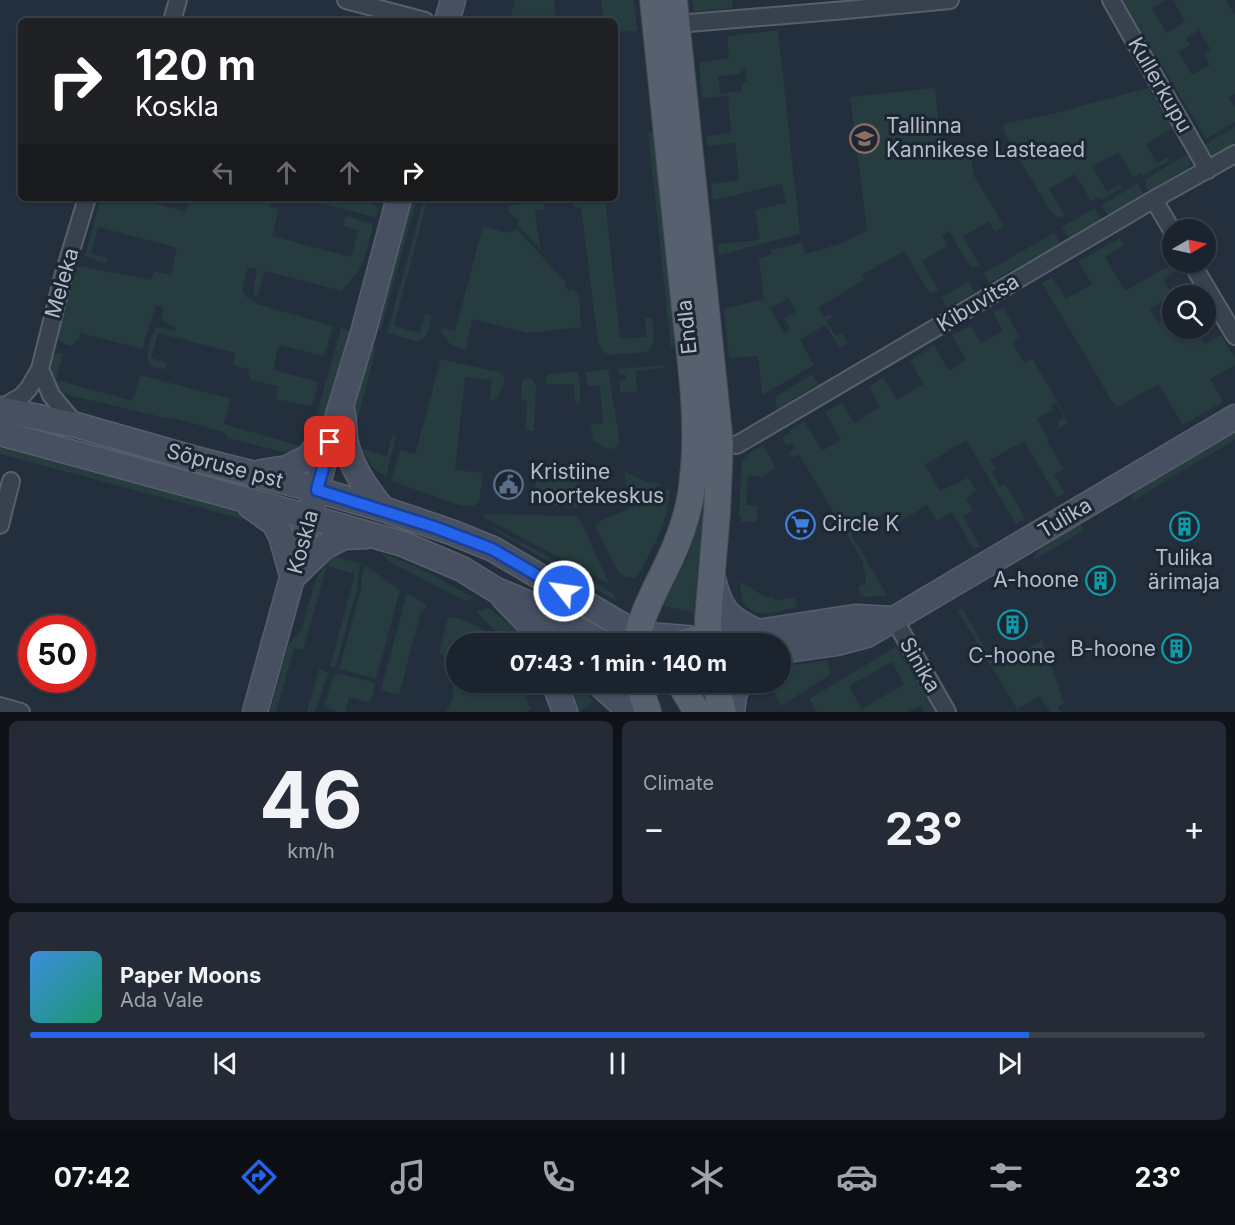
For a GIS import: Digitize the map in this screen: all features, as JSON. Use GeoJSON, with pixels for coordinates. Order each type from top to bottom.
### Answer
{"type":"FeatureCollection","features":[{"type":"Feature","properties":{"kind":"main road"},"geometry":{"type":"LineString","coordinates":[[448,18],[453,0]]}},
{"type":"Feature","properties":{"kind":"main road","name":"Endla"},"geometry":{"type":"LineString","coordinates":[[641,633],[647,606],[669,562],[685,520],[696,447],[690,355],[654,0]]}},
{"type":"Feature","properties":{"kind":"main road","name":"Endla"},"geometry":{"type":"LineString","coordinates":[[684,15],[720,444],[708,619],[702,633]]}},
{"type":"Feature","properties":{"kind":"main road","name":"Koskla"},"geometry":{"type":"LineString","coordinates":[[255,712],[398,201]]}},
{"type":"Feature","properties":{"kind":"main road"},"geometry":{"type":"LineString","coordinates":[[254,473],[287,468],[309,457],[342,402]]}},
{"type":"Feature","properties":{"kind":"main road"},"geometry":{"type":"LineString","coordinates":[[342,402],[346,444],[352,464],[383,510]]}},
{"type":"Feature","properties":{"kind":"main road","name":"Sõpruse pst"},"geometry":{"type":"LineString","coordinates":[[0,409],[76,425],[317,490],[451,532],[492,549],[628,633]]}},
{"type":"Feature","properties":{"kind":"main road","name":"Tulika"},"geometry":{"type":"LineString","coordinates":[[791,649],[837,643],[867,635],[1235,417]]}},
{"type":"Feature","properties":{"kind":"main road","name":"Sõpruse pst"},"geometry":{"type":"LineString","coordinates":[[0,433],[403,544],[462,569],[496,590],[537,607],[585,633]]}},
{"type":"Feature","properties":{"kind":"main road"},"geometry":{"type":"LineString","coordinates":[[234,496],[274,523],[281,536],[292,577],[324,547],[344,537],[375,536]]}},
{"type":"Feature","properties":{"kind":"main road"},"geometry":{"type":"LineString","coordinates":[[712,575],[716,595],[727,613],[741,624],[758,632]]}},
{"type":"Feature","properties":{"kind":"main road"},"geometry":{"type":"LineString","coordinates":[[496,590],[533,633]]}},
{"type":"Feature","properties":{"kind":"main road"},"geometry":{"type":"LineString","coordinates":[[751,633],[855,617],[894,619]]}},
{"type":"Feature","properties":{"kind":"main road"},"geometry":{"type":"LineString","coordinates":[[558,693],[565,712]]}},
{"type":"Feature","properties":{"kind":"main road"},"geometry":{"type":"LineString","coordinates":[[614,693],[643,712]]}},
{"type":"Feature","properties":{"kind":"main road"},"geometry":{"type":"LineString","coordinates":[[640,693],[643,712]]}},
{"type":"Feature","properties":{"kind":"main road"},"geometry":{"type":"LineString","coordinates":[[643,712],[646,693]]}},
{"type":"Feature","properties":{"kind":"main road"},"geometry":{"type":"LineString","coordinates":[[686,693],[698,712]]}},
{"type":"Feature","properties":{"kind":"main road"},"geometry":{"type":"LineString","coordinates":[[717,693],[723,712]]}},
{"type":"Feature","properties":{"kind":"main road"},"geometry":{"type":"LineString","coordinates":[[732,712],[735,693]]}},
{"type":"Feature","properties":{"kind":"street"},"geometry":{"type":"LineString","coordinates":[[173,18],[178,0]]}},
{"type":"Feature","properties":{"kind":"street"},"geometry":{"type":"LineString","coordinates":[[346,0],[414,18]]}},
{"type":"Feature","properties":{"kind":"street"},"geometry":{"type":"LineString","coordinates":[[684,15],[846,10],[950,0]]}},
{"type":"Feature","properties":{"kind":"street","name":"Kullerkupu"},"geometry":{"type":"LineString","coordinates":[[1111,0],[1208,170]]}},
{"type":"Feature","properties":{"kind":"street","name":"Kibuvitsa"},"geometry":{"type":"LineString","coordinates":[[720,444],[736,445],[1235,154]]}},
{"type":"Feature","properties":{"kind":"street"},"geometry":{"type":"LineString","coordinates":[[1154,200],[1165,219]]}},
{"type":"Feature","properties":{"kind":"street","name":"Meleka"},"geometry":{"type":"LineString","coordinates":[[0,409],[22,396],[40,369],[63,278],[86,201]]}},
{"type":"Feature","properties":{"kind":"street"},"geometry":{"type":"LineString","coordinates":[[1198,273],[1235,336]]}},
{"type":"Feature","properties":{"kind":"street"},"geometry":{"type":"LineString","coordinates":[[40,369],[51,395],[76,425]]}},
{"type":"Feature","properties":{"kind":"street"},"geometry":{"type":"LineString","coordinates":[[0,525],[12,481]]}},
{"type":"Feature","properties":{"kind":"street","name":"Sinika"},"geometry":{"type":"LineString","coordinates":[[894,619],[947,712]]}},
{"type":"Feature","properties":{"kind":"street"},"geometry":{"type":"LineString","coordinates":[[0,706],[21,712]]}},
{"type":"Feature","properties":{"kind":"green space"},"geometry":{"type":"Polygon","coordinates":[[[515,0],[554,0],[556,18],[511,18],[515,0]]]}},
{"type":"Feature","properties":{"kind":"green space"},"geometry":{"type":"Polygon","coordinates":[[[601,0],[634,0],[637,31],[618,32],[618,18],[604,18],[601,0]]]}},
{"type":"Feature","properties":{"kind":"green space"},"geometry":{"type":"Polygon","coordinates":[[[692,0],[732,0],[733,8],[694,12],[692,0]]]}},
{"type":"Feature","properties":{"kind":"green space"},"geometry":{"type":"Polygon","coordinates":[[[1122,0],[1166,0],[1152,8],[1166,33],[1185,22],[1173,0],[1226,0],[1235,16],[1235,94],[1229,98],[1235,108],[1235,122],[1206,139],[1122,0]],[[1199,30],[1186,38],[1190,45],[1178,52],[1192,75],[1210,65],[1204,54],[1211,50],[1199,30]]]}},
{"type":"Feature","properties":{"kind":"green space"},"geometry":{"type":"Polygon","coordinates":[[[778,30],[800,234],[719,255],[717,244],[760,240],[755,210],[786,203],[782,184],[713,200],[711,184],[739,180],[735,143],[707,146],[706,136],[731,133],[728,96],[702,98],[699,63],[729,58],[727,36],[778,30]],[[745,68],[740,69],[740,74],[718,76],[720,94],[742,91],[742,83],[747,82],[745,68]]]}},
{"type":"Feature","properties":{"kind":"green space"},"geometry":{"type":"Polygon","coordinates":[[[935,88],[942,152],[970,149],[974,176],[1004,226],[995,232],[989,222],[963,236],[980,266],[971,268],[949,231],[942,236],[948,246],[922,261],[939,290],[930,294],[904,251],[862,275],[864,280],[818,308],[824,317],[830,314],[832,317],[826,321],[836,336],[842,333],[848,343],[840,348],[825,325],[800,340],[814,365],[762,395],[758,356],[729,358],[724,309],[764,299],[759,258],[771,255],[771,250],[802,242],[805,254],[843,243],[867,230],[850,97],[935,88]],[[789,298],[770,308],[784,333],[790,329],[784,318],[796,312],[789,298]]]}},
{"type":"Feature","properties":{"kind":"green space"},"geometry":{"type":"Polygon","coordinates":[[[1148,88],[1172,128],[1146,144],[1157,163],[1168,157],[1170,160],[1143,176],[1141,173],[1133,177],[1118,152],[1092,167],[1107,192],[1120,184],[1122,188],[1101,200],[1099,197],[1091,201],[1075,174],[1049,189],[1065,216],[1061,218],[1052,213],[1013,149],[1003,124],[1051,114],[1148,88]]]}},
{"type":"Feature","properties":{"kind":"green space"},"geometry":{"type":"Polygon","coordinates":[[[1235,127],[1235,143],[1214,156],[1205,151],[1202,146],[1235,127]]]}},
{"type":"Feature","properties":{"kind":"green space"},"geometry":{"type":"Polygon","coordinates":[[[655,131],[678,347],[671,347],[648,132],[655,131]]]}},
{"type":"Feature","properties":{"kind":"green space"},"geometry":{"type":"Polygon","coordinates":[[[1191,152],[1192,161],[1186,169],[1149,191],[1144,180],[1191,152]]]}},
{"type":"Feature","properties":{"kind":"green space"},"geometry":{"type":"Polygon","coordinates":[[[1137,184],[1143,194],[1108,215],[1101,205],[1137,184]]]}},
{"type":"Feature","properties":{"kind":"green space"},"geometry":{"type":"Polygon","coordinates":[[[102,201],[146,201],[186,212],[189,201],[272,201],[270,207],[279,209],[272,236],[351,257],[358,230],[343,226],[346,216],[372,224],[361,267],[342,291],[265,271],[257,298],[253,293],[257,269],[248,267],[242,290],[245,296],[257,304],[333,326],[324,356],[279,345],[273,370],[318,382],[312,406],[276,399],[278,386],[250,380],[248,369],[233,365],[236,353],[158,333],[151,358],[167,363],[165,369],[151,366],[148,353],[156,328],[175,331],[176,328],[161,319],[164,308],[156,305],[142,349],[80,333],[79,339],[71,346],[60,341],[57,329],[70,279],[75,276],[78,266],[151,280],[154,271],[171,275],[177,248],[98,227],[91,254],[107,258],[105,264],[85,256],[99,204],[102,201]]]}},
{"type":"Feature","properties":{"kind":"green space"},"geometry":{"type":"Polygon","coordinates":[[[314,201],[363,201],[376,206],[378,209],[374,217],[314,201]]]}},
{"type":"Feature","properties":{"kind":"green space"},"geometry":{"type":"Polygon","coordinates":[[[408,201],[416,201],[381,329],[377,327],[376,322],[408,201]]]}},
{"type":"Feature","properties":{"kind":"green space"},"geometry":{"type":"Polygon","coordinates":[[[423,201],[427,201],[394,326],[420,333],[425,314],[432,316],[429,328],[424,338],[417,341],[387,333],[423,201]]]}},
{"type":"Feature","properties":{"kind":"green space"},"geometry":{"type":"Polygon","coordinates":[[[520,201],[543,201],[544,209],[535,211],[540,248],[517,225],[519,220],[509,213],[509,206],[520,204],[520,201]]]}},
{"type":"Feature","properties":{"kind":"green space"},"geometry":{"type":"Polygon","coordinates":[[[573,201],[605,201],[620,339],[647,337],[645,318],[652,318],[653,340],[647,352],[610,355],[604,352],[598,343],[581,207],[574,207],[573,201]]]}},
{"type":"Feature","properties":{"kind":"green space"},"geometry":{"type":"Polygon","coordinates":[[[1095,208],[1101,219],[1069,238],[1062,227],[1095,208]]]}},
{"type":"Feature","properties":{"kind":"green space"},"geometry":{"type":"Polygon","coordinates":[[[483,226],[506,233],[516,228],[566,282],[564,285],[569,291],[572,289],[579,295],[581,327],[528,333],[472,319],[465,351],[449,343],[442,332],[443,328],[455,331],[483,226]]]}},
{"type":"Feature","properties":{"kind":"green space"},"geometry":{"type":"Polygon","coordinates":[[[1054,233],[1060,243],[989,283],[984,273],[1054,233]]]}},
{"type":"Feature","properties":{"kind":"green space"},"geometry":{"type":"Polygon","coordinates":[[[1120,238],[1124,245],[1105,257],[1125,291],[1162,270],[1162,273],[1172,273],[1163,279],[1167,285],[1162,285],[1162,302],[1150,309],[1159,324],[1162,322],[1162,339],[1202,339],[1205,345],[1221,335],[1235,358],[1235,365],[1210,379],[1223,402],[1183,425],[1158,384],[1116,408],[1042,283],[1052,277],[1066,299],[1092,284],[1078,261],[1120,238]]]}},
{"type":"Feature","properties":{"kind":"green space"},"geometry":{"type":"Polygon","coordinates":[[[969,282],[975,292],[947,308],[941,297],[969,282]]]}},
{"type":"Feature","properties":{"kind":"green space"},"geometry":{"type":"Polygon","coordinates":[[[1003,307],[1020,337],[1012,342],[1024,363],[1032,359],[1068,423],[1056,430],[1055,428],[1059,425],[1057,422],[1064,418],[1056,402],[1051,405],[1053,410],[1037,418],[1048,438],[1046,439],[1064,469],[1054,475],[1065,494],[1057,497],[1024,441],[990,460],[995,469],[992,472],[1000,486],[1005,484],[1025,518],[1016,524],[966,440],[925,465],[940,491],[968,478],[977,490],[966,499],[973,510],[963,516],[980,546],[974,550],[952,512],[937,521],[927,505],[893,526],[885,512],[851,534],[887,595],[865,597],[860,594],[858,586],[866,584],[862,560],[799,454],[792,458],[789,452],[795,448],[792,443],[786,446],[783,441],[784,436],[804,421],[822,451],[841,440],[825,412],[842,402],[854,423],[880,407],[869,386],[883,378],[897,400],[924,384],[910,361],[934,345],[949,371],[966,360],[952,335],[971,326],[981,343],[1003,331],[993,313],[1003,307]]]}},
{"type":"Feature","properties":{"kind":"green space"},"geometry":{"type":"Polygon","coordinates":[[[341,328],[355,333],[347,355],[341,362],[319,433],[312,431],[341,328]]]}},
{"type":"Feature","properties":{"kind":"green space"},"geometry":{"type":"Polygon","coordinates":[[[373,346],[376,348],[353,437],[351,413],[369,348],[373,346]]]}},
{"type":"Feature","properties":{"kind":"green space"},"geometry":{"type":"Polygon","coordinates":[[[58,353],[63,354],[56,380],[133,401],[140,375],[231,399],[224,424],[300,446],[300,449],[290,454],[228,438],[223,432],[177,419],[56,392],[49,365],[53,356],[58,353]]]}},
{"type":"Feature","properties":{"kind":"green space"},"geometry":{"type":"Polygon","coordinates":[[[441,359],[502,373],[504,376],[498,398],[490,400],[492,380],[465,377],[455,470],[483,473],[479,502],[473,506],[462,506],[391,481],[400,450],[415,454],[441,359]]]}},
{"type":"Feature","properties":{"kind":"green space"},"geometry":{"type":"Polygon","coordinates":[[[665,365],[665,368],[636,371],[637,391],[621,393],[619,381],[626,380],[625,374],[618,374],[618,369],[665,365]]]}},
{"type":"Feature","properties":{"kind":"green space"},"geometry":{"type":"Polygon","coordinates":[[[608,369],[619,437],[614,449],[605,448],[593,440],[591,425],[603,423],[600,386],[587,386],[586,372],[608,369]]]}},
{"type":"Feature","properties":{"kind":"green space"},"geometry":{"type":"Polygon","coordinates":[[[578,372],[580,404],[575,403],[574,384],[547,384],[545,377],[549,374],[578,372]]]}},
{"type":"Feature","properties":{"kind":"green space"},"geometry":{"type":"Polygon","coordinates":[[[812,374],[818,384],[777,409],[775,403],[777,396],[812,374]]]}},
{"type":"Feature","properties":{"kind":"green space"},"geometry":{"type":"Polygon","coordinates":[[[529,378],[536,385],[534,431],[526,430],[527,401],[521,400],[522,381],[529,378]]]}},
{"type":"Feature","properties":{"kind":"green space"},"geometry":{"type":"Polygon","coordinates":[[[1235,433],[1235,440],[1131,501],[1137,490],[1235,433]]]}},
{"type":"Feature","properties":{"kind":"green space"},"geometry":{"type":"Polygon","coordinates":[[[392,435],[396,436],[386,477],[373,468],[360,448],[387,456],[392,435]]]}},
{"type":"Feature","properties":{"kind":"green space"},"geometry":{"type":"Polygon","coordinates":[[[764,445],[775,468],[762,477],[748,476],[746,505],[758,506],[757,522],[741,522],[741,515],[739,515],[742,460],[764,445]]]}},
{"type":"Feature","properties":{"kind":"green space"},"geometry":{"type":"Polygon","coordinates":[[[0,447],[245,513],[261,524],[0,454],[0,447]]]}},
{"type":"Feature","properties":{"kind":"green space"},"geometry":{"type":"Polygon","coordinates":[[[624,471],[646,482],[662,484],[629,500],[624,471]]]}},
{"type":"Feature","properties":{"kind":"green space"},"geometry":{"type":"Polygon","coordinates":[[[577,479],[577,507],[533,503],[536,482],[577,479]]]}},
{"type":"Feature","properties":{"kind":"green space"},"geometry":{"type":"Polygon","coordinates":[[[670,489],[667,512],[650,554],[635,578],[626,577],[619,573],[596,524],[670,489]]]}},
{"type":"Feature","properties":{"kind":"green space"},"geometry":{"type":"Polygon","coordinates":[[[703,510],[694,612],[663,606],[687,558],[703,510]]]}},
{"type":"Feature","properties":{"kind":"green space"},"geometry":{"type":"Polygon","coordinates":[[[482,514],[576,516],[581,521],[609,584],[483,517],[482,514]]]}},
{"type":"Feature","properties":{"kind":"green space"},"geometry":{"type":"Polygon","coordinates":[[[474,518],[613,593],[616,601],[474,518]]]}},
{"type":"Feature","properties":{"kind":"green space"},"geometry":{"type":"Polygon","coordinates":[[[1080,524],[1083,531],[1034,560],[1036,554],[1046,544],[1080,524]]]}},
{"type":"Feature","properties":{"kind":"green space"},"geometry":{"type":"Polygon","coordinates":[[[383,553],[423,570],[474,598],[462,599],[392,563],[383,553]]]}},
{"type":"Feature","properties":{"kind":"green space"},"geometry":{"type":"Polygon","coordinates":[[[334,556],[361,564],[358,585],[336,665],[330,666],[355,574],[327,566],[303,650],[294,648],[276,712],[270,712],[288,645],[301,630],[318,575],[334,556]]]}},
{"type":"Feature","properties":{"kind":"green space"},"geometry":{"type":"Polygon","coordinates":[[[365,565],[400,590],[376,679],[339,669],[362,586],[361,580],[365,565]]]}},
{"type":"Feature","properties":{"kind":"green space"},"geometry":{"type":"Polygon","coordinates":[[[740,582],[759,594],[773,597],[775,601],[795,597],[797,607],[767,613],[753,611],[743,601],[740,582]]]}},
{"type":"Feature","properties":{"kind":"green space"},"geometry":{"type":"Polygon","coordinates":[[[407,593],[427,605],[424,612],[421,611],[399,695],[381,690],[407,593]]]}},
{"type":"Feature","properties":{"kind":"green space"},"geometry":{"type":"Polygon","coordinates":[[[489,608],[518,633],[498,633],[476,612],[489,608]]]}},
{"type":"Feature","properties":{"kind":"green space"},"geometry":{"type":"Polygon","coordinates":[[[962,608],[996,667],[1042,640],[1064,703],[1058,707],[1060,712],[1050,712],[1040,696],[1017,709],[958,611],[962,608]]]}},
{"type":"Feature","properties":{"kind":"green space"},"geometry":{"type":"Polygon","coordinates":[[[454,617],[467,621],[487,633],[446,633],[446,657],[439,653],[448,618],[454,617]]]}},
{"type":"Feature","properties":{"kind":"green space"},"geometry":{"type":"Polygon","coordinates":[[[896,647],[936,712],[925,712],[921,705],[908,712],[817,712],[809,699],[896,647]],[[892,662],[849,686],[862,709],[904,684],[892,662]]]}},
{"type":"Feature","properties":{"kind":"green space"},"geometry":{"type":"Polygon","coordinates":[[[827,660],[831,674],[781,706],[774,693],[791,693],[791,665],[827,660]]]}},
{"type":"Feature","properties":{"kind":"green space"},"geometry":{"type":"Polygon","coordinates":[[[319,669],[328,673],[315,712],[307,712],[319,669]]]}},
{"type":"Feature","properties":{"kind":"green space"},"geometry":{"type":"Polygon","coordinates":[[[338,673],[372,682],[375,685],[370,703],[349,697],[345,712],[336,712],[324,706],[333,678],[338,673]]]}},
{"type":"Feature","properties":{"kind":"green space"},"geometry":{"type":"Polygon","coordinates":[[[453,693],[524,693],[531,709],[527,712],[446,712],[453,693]]]}},
{"type":"Feature","properties":{"kind":"green space"},"geometry":{"type":"Polygon","coordinates":[[[565,693],[585,693],[594,701],[580,712],[573,712],[565,693]]]}},
{"type":"Feature","properties":{"kind":"place","name":"Tallinna Kannikese Lasteaed"},"geometry":{"type":"Point","coordinates":[865,138]}},
{"type":"Feature","properties":{"kind":"place","name":"Kristiine noortekeskus"},"geometry":{"type":"Point","coordinates":[509,484]}},
{"type":"Feature","properties":{"kind":"place","name":"Circle K"},"geometry":{"type":"Point","coordinates":[801,524]}},
{"type":"Feature","properties":{"kind":"place","name":"Tulika ärimaja"},"geometry":{"type":"Point","coordinates":[1184,527]}},
{"type":"Feature","properties":{"kind":"place","name":"A-hoone"},"geometry":{"type":"Point","coordinates":[1100,580]}},
{"type":"Feature","properties":{"kind":"place","name":"C-hoone"},"geometry":{"type":"Point","coordinates":[1012,625]}},
{"type":"Feature","properties":{"kind":"place","name":"B-hoone"},"geometry":{"type":"Point","coordinates":[1177,649]}},
{"type":"Feature","properties":{"kind":"route"},"geometry":{"type":"LineString","coordinates":[[330,442],[317,490],[451,532],[492,549],[564,591]]}}]}
